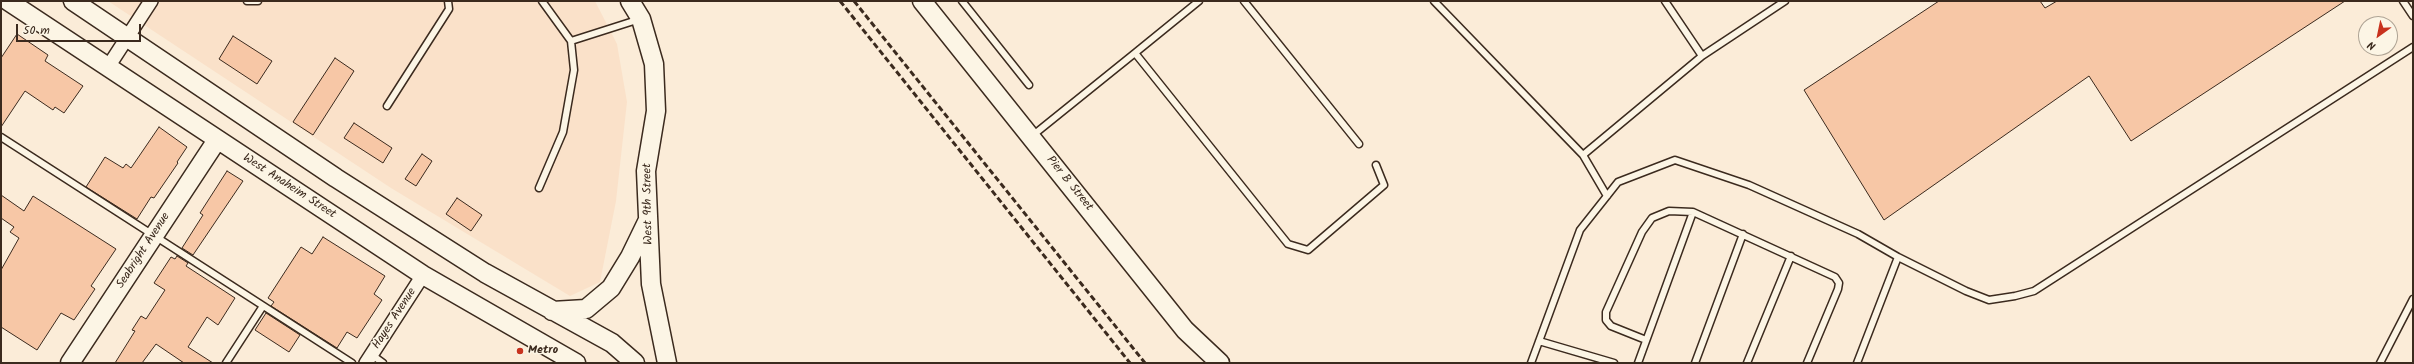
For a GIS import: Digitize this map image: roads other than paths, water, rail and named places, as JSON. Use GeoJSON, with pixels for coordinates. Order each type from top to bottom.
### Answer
{"type":"FeatureCollection","features":[{"type":"Feature","properties":{"kind":"main road","name":"West Anaheim Street"},"geometry":{"type":"LineString","coordinates":[[7,1],[423,275],[576,363]]}},
{"type":"Feature","properties":{"kind":"main road"},"geometry":{"type":"LineString","coordinates":[[73,1],[343,183],[485,273],[551,311],[612,343],[635,363]]}},
{"type":"Feature","properties":{"kind":"main road","name":"West 9th Street"},"geometry":{"type":"LineString","coordinates":[[630,1],[641,19],[654,64],[656,111],[646,172],[648,219],[651,284],[667,363]]}},
{"type":"Feature","properties":{"kind":"main road","name":"Pier B Street"},"geometry":{"type":"LineString","coordinates":[[922,1],[1185,330],[1220,363]]}},
{"type":"Feature","properties":{"kind":"main road","name":"Seabright Avenue"},"geometry":{"type":"LineString","coordinates":[[70,363],[217,140]]}},
{"type":"Feature","properties":{"kind":"main road"},"geometry":{"type":"LineString","coordinates":[[551,311],[586,309],[611,288],[630,258],[648,219]]}},
{"type":"Feature","properties":{"kind":"street"},"geometry":{"type":"LineString","coordinates":[[1,10],[7,1]]}},
{"type":"Feature","properties":{"kind":"street"},"geometry":{"type":"LineString","coordinates":[[108,67],[148,2]]}},
{"type":"Feature","properties":{"kind":"street","name":"Hayes Avenue"},"geometry":{"type":"LineString","coordinates":[[369,359],[423,275]]}},
{"type":"Feature","properties":{"kind":"lane"},"geometry":{"type":"LineString","coordinates":[[247,1],[258,1]]}},
{"type":"Feature","properties":{"kind":"lane"},"geometry":{"type":"LineString","coordinates":[[387,106],[448,9],[448,1]]}},
{"type":"Feature","properties":{"kind":"lane"},"geometry":{"type":"LineString","coordinates":[[539,188],[563,132],[574,70],[571,41],[542,1]]}},
{"type":"Feature","properties":{"kind":"lane"},"geometry":{"type":"LineString","coordinates":[[962,1],[1029,85]]}},
{"type":"Feature","properties":{"kind":"lane"},"geometry":{"type":"LineString","coordinates":[[1031,137],[1199,1]]}},
{"type":"Feature","properties":{"kind":"lane"},"geometry":{"type":"LineString","coordinates":[[1244,1],[1359,144]]}},
{"type":"Feature","properties":{"kind":"lane"},"geometry":{"type":"LineString","coordinates":[[1434,1],[1583,155],[1607,196]]}},
{"type":"Feature","properties":{"kind":"lane"},"geometry":{"type":"LineString","coordinates":[[1665,1],[1702,56]]}},
{"type":"Feature","properties":{"kind":"lane"},"geometry":{"type":"LineString","coordinates":[[1583,155],[1702,56],[1785,1]]}},
{"type":"Feature","properties":{"kind":"lane"},"geometry":{"type":"LineString","coordinates":[[2403,1],[2413,16]]}},
{"type":"Feature","properties":{"kind":"lane"},"geometry":{"type":"LineString","coordinates":[[571,41],[641,19]]}},
{"type":"Feature","properties":{"kind":"lane"},"geometry":{"type":"LineString","coordinates":[[1531,363],[1580,230],[1618,182],[1675,160],[1749,185],[1858,234],[1898,257],[1966,291],[1989,300],[2034,291],[2413,47]]}},
{"type":"Feature","properties":{"kind":"lane"},"geometry":{"type":"LineString","coordinates":[[1135,53],[1288,244],[1308,250],[1384,185],[1376,165]]}},
{"type":"Feature","properties":{"kind":"lane"},"geometry":{"type":"LineString","coordinates":[[1,137],[352,363]]}},
{"type":"Feature","properties":{"kind":"lane"},"geometry":{"type":"LineString","coordinates":[[1646,340],[1611,326],[1606,320],[1606,312],[1642,232],[1652,218],[1669,212],[1692,212],[1829,273],[1839,283],[1838,289],[1807,363]]}},
{"type":"Feature","properties":{"kind":"lane"},"geometry":{"type":"LineString","coordinates":[[1638,363],[1692,212]]}},
{"type":"Feature","properties":{"kind":"lane"},"geometry":{"type":"LineString","coordinates":[[1695,363],[1743,234]]}},
{"type":"Feature","properties":{"kind":"lane"},"geometry":{"type":"LineString","coordinates":[[1747,363],[1790,256]]}},
{"type":"Feature","properties":{"kind":"lane"},"geometry":{"type":"LineString","coordinates":[[1857,363],[1898,257]]}},
{"type":"Feature","properties":{"kind":"lane"},"geometry":{"type":"LineString","coordinates":[[2380,363],[2413,299]]}},
{"type":"Feature","properties":{"kind":"lane"},"geometry":{"type":"LineString","coordinates":[[226,363],[263,306]]}},
{"type":"Feature","properties":{"kind":"lane"},"geometry":{"type":"LineString","coordinates":[[1540,341],[1614,363]]}},
{"type":"Feature","properties":{"kind":"lane"},"geometry":{"type":"LineString","coordinates":[[369,359],[384,363]]}},
{"type":"Feature","properties":{"kind":"railway"},"geometry":{"type":"LineString","coordinates":[[840,1],[1130,363]]}},
{"type":"Feature","properties":{"kind":"railway"},"geometry":{"type":"LineString","coordinates":[[854,1],[1145,363]]}},
{"type":"Feature","properties":{"kind":"place","name":"Metro"},"geometry":{"type":"Point","coordinates":[520,351]}}]}
